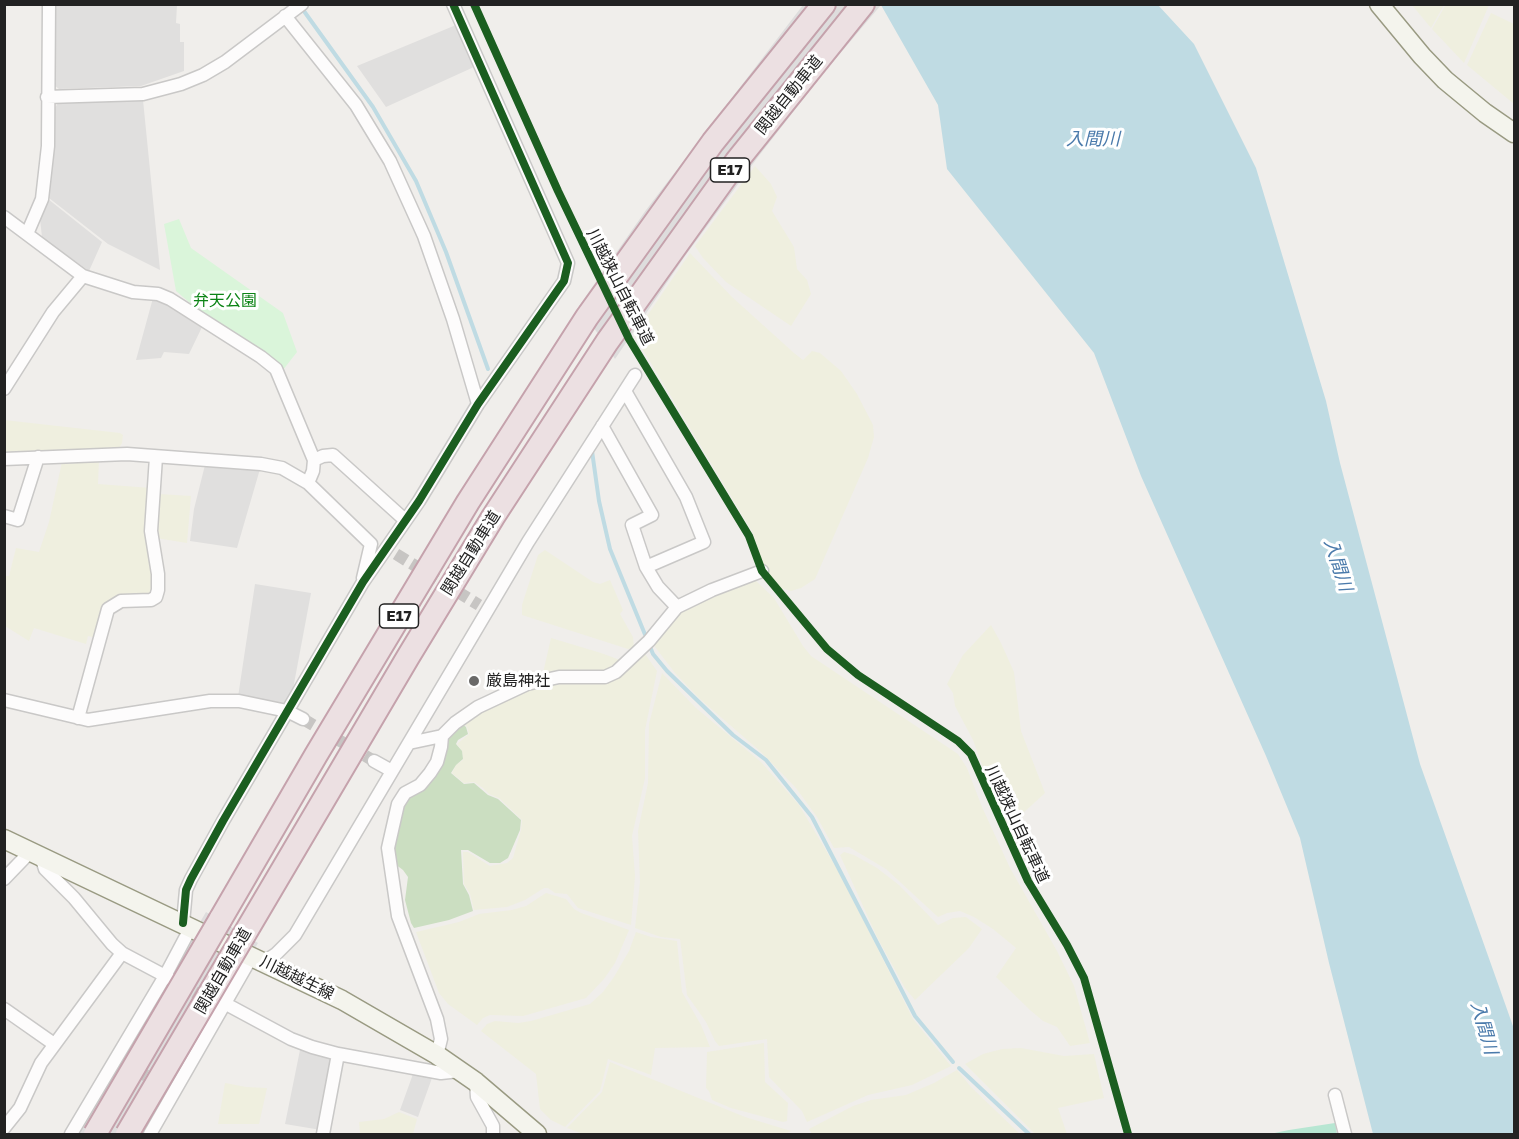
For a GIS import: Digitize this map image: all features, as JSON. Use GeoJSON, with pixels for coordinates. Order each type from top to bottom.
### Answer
{"type":"FeatureCollection","features":[{"type":"Feature","properties":{"kind":"highway","name":"関越自動車道"},"geometry":{"type":"LineString","coordinates":[[95,1134],[321,745],[468,502],[587,317],[713,142],[824,4]]}},
{"type":"Feature","properties":{"kind":"highway","name":"関越自動車道"},"geometry":{"type":"LineString","coordinates":[[127,1134],[481,537],[607,342],[736,162],[863,4]]}},
{"type":"Feature","properties":{"kind":"main road"},"geometry":{"type":"LineString","coordinates":[[1379,4],[1422,56],[1452,86],[1485,113],[1515,133]]}},
{"type":"Feature","properties":{"kind":"main road","name":"川越越生線"},"geometry":{"type":"LineString","coordinates":[[4,839],[342,1000],[437,1055],[476,1082],[537,1134]]}},
{"type":"Feature","properties":{"kind":"street"},"geometry":{"type":"LineString","coordinates":[[27,234],[42,199],[45,180],[48,146],[49,4]]}},
{"type":"Feature","properties":{"kind":"street"},"geometry":{"type":"LineString","coordinates":[[71,1134],[167,977],[187,925],[184,902],[191,879],[287,711],[363,582],[390,551],[405,520],[477,404],[564,281],[568,263],[453,4]]}},
{"type":"Feature","properties":{"kind":"street"},"geometry":{"type":"LineString","coordinates":[[47,97],[143,94],[181,84],[225,62],[293,9],[390,161],[424,236],[453,319],[477,404]]}},
{"type":"Feature","properties":{"kind":"street"},"geometry":{"type":"LineString","coordinates":[[4,218],[83,276],[133,292],[158,294],[170,299],[276,369],[314,460],[313,471],[308,483]]}},
{"type":"Feature","properties":{"kind":"street"},"geometry":{"type":"LineString","coordinates":[[4,389],[53,312],[83,276]]}},
{"type":"Feature","properties":{"kind":"street"},"geometry":{"type":"LineString","coordinates":[[150,1134],[223,1007],[258,959],[276,954],[295,935],[409,743],[484,608],[635,375]]}},
{"type":"Feature","properties":{"kind":"street"},"geometry":{"type":"LineString","coordinates":[[625,391],[686,497],[704,542],[646,567]]}},
{"type":"Feature","properties":{"kind":"street"},"geometry":{"type":"LineString","coordinates":[[602,426],[652,515],[632,525],[646,567],[658,587],[677,607]]}},
{"type":"Feature","properties":{"kind":"street"},"geometry":{"type":"LineString","coordinates":[[4,459],[127,454],[261,464],[288,470],[308,483],[371,544],[363,582]]}},
{"type":"Feature","properties":{"kind":"street"},"geometry":{"type":"LineString","coordinates":[[314,460],[333,455],[405,520]]}},
{"type":"Feature","properties":{"kind":"street"},"geometry":{"type":"LineString","coordinates":[[78,718],[108,609],[121,601],[151,600],[156,597],[158,574],[151,531],[156,456]]}},
{"type":"Feature","properties":{"kind":"street"},"geometry":{"type":"LineString","coordinates":[[4,516],[18,520],[38,458]]}},
{"type":"Feature","properties":{"kind":"street"},"geometry":{"type":"LineString","coordinates":[[409,743],[442,736],[455,723],[478,707],[527,684],[558,677],[605,677],[616,672],[647,644],[677,607],[712,590],[762,571]]}},
{"type":"Feature","properties":{"kind":"street"},"geometry":{"type":"LineString","coordinates":[[4,700],[88,720],[210,701],[250,702],[287,711],[303,719]]}},
{"type":"Feature","properties":{"kind":"street"},"geometry":{"type":"LineString","coordinates":[[437,1055],[441,1039],[437,1018],[398,916],[388,848],[398,804],[405,793],[420,785],[430,773],[437,762],[442,736]]}},
{"type":"Feature","properties":{"kind":"street"},"geometry":{"type":"LineString","coordinates":[[374,761],[392,771]]}},
{"type":"Feature","properties":{"kind":"street"},"geometry":{"type":"LineString","coordinates":[[4,879],[36,854],[45,869],[122,953],[167,977]]}},
{"type":"Feature","properties":{"kind":"street"},"geometry":{"type":"LineString","coordinates":[[4,1128],[20,1108],[41,1063],[122,953]]}},
{"type":"Feature","properties":{"kind":"street"},"geometry":{"type":"LineString","coordinates":[[223,1007],[291,1039],[338,1054],[441,1073],[459,1071]]}},
{"type":"Feature","properties":{"kind":"street"},"geometry":{"type":"LineString","coordinates":[[4,1009],[54,1044]]}},
{"type":"Feature","properties":{"kind":"street"},"geometry":{"type":"LineString","coordinates":[[323,1134],[338,1054]]}},
{"type":"Feature","properties":{"kind":"street"},"geometry":{"type":"LineString","coordinates":[[476,1082],[477,1098],[493,1126],[492,1134]]}},
{"type":"Feature","properties":{"kind":"street"},"geometry":{"type":"LineString","coordinates":[[1335,1095],[1345,1134]]}},
{"type":"Feature","properties":{"kind":"green space"},"geometry":{"type":"Polygon","coordinates":[[[1446,4],[1489,5],[1464,63],[1432,29],[1446,4]]]}},
{"type":"Feature","properties":{"kind":"green space"},"geometry":{"type":"Polygon","coordinates":[[[1412,5],[1444,5],[1431,28],[1412,5]]]}},
{"type":"Feature","properties":{"kind":"green space"},"geometry":{"type":"Polygon","coordinates":[[[1491,13],[1514,24],[1514,104],[1467,65],[1491,13]]]}},
{"type":"Feature","properties":{"kind":"green space"},"geometry":{"type":"Polygon","coordinates":[[[755,166],[771,184],[777,197],[772,211],[794,247],[797,269],[807,280],[811,294],[791,326],[726,282],[695,246],[755,166]]]}},
{"type":"Feature","properties":{"kind":"green space","name":"弁天公園"},"geometry":{"type":"Polygon","coordinates":[[[179,219],[191,248],[283,313],[297,352],[283,370],[211,321],[176,291],[164,224],[179,219]]]}},
{"type":"Feature","properties":{"kind":"green space"},"geometry":{"type":"Polygon","coordinates":[[[690,253],[732,297],[794,353],[803,360],[812,351],[820,353],[841,371],[857,394],[873,425],[874,437],[868,458],[815,579],[801,588],[791,591],[781,588],[764,568],[753,533],[634,335],[690,253]]]}},
{"type":"Feature","properties":{"kind":"green space"},"geometry":{"type":"Polygon","coordinates":[[[4,420],[120,433],[123,435],[122,443],[119,448],[5,454],[4,420]]]}},
{"type":"Feature","properties":{"kind":"green space"},"geometry":{"type":"Polygon","coordinates":[[[99,460],[98,484],[151,488],[154,595],[120,599],[98,638],[88,636],[86,644],[34,628],[29,641],[5,626],[5,576],[9,576],[16,548],[39,552],[49,522],[62,462],[99,460]]]}},
{"type":"Feature","properties":{"kind":"green space"},"geometry":{"type":"Polygon","coordinates":[[[159,494],[191,496],[187,543],[156,538],[159,494]]]}},
{"type":"Feature","properties":{"kind":"green space"},"geometry":{"type":"Polygon","coordinates":[[[545,550],[593,582],[600,584],[610,580],[623,610],[620,614],[633,637],[634,648],[628,649],[522,615],[522,605],[538,555],[545,550]]]}},
{"type":"Feature","properties":{"kind":"green space"},"geometry":{"type":"Polygon","coordinates":[[[754,579],[774,598],[811,656],[958,754],[967,768],[1010,868],[1074,986],[1090,1043],[1070,1046],[1057,1027],[1043,1021],[996,977],[1016,948],[993,929],[960,911],[938,917],[886,869],[849,847],[834,848],[817,817],[796,788],[761,752],[700,699],[675,673],[652,643],[686,607],[754,579]]]}},
{"type":"Feature","properties":{"kind":"green space"},"geometry":{"type":"Polygon","coordinates":[[[991,625],[1014,672],[1021,731],[1045,793],[1009,826],[991,790],[973,740],[955,706],[953,693],[947,684],[963,655],[991,625]]]}},
{"type":"Feature","properties":{"kind":"green space"},"geometry":{"type":"Polygon","coordinates":[[[551,638],[620,660],[609,671],[543,673],[551,638]]]}},
{"type":"Feature","properties":{"kind":"green space"},"geometry":{"type":"Polygon","coordinates":[[[643,651],[657,671],[645,730],[645,778],[632,836],[635,876],[631,925],[578,908],[567,894],[555,893],[548,888],[507,907],[474,910],[470,894],[464,884],[463,852],[468,852],[490,866],[507,863],[513,858],[522,820],[499,798],[489,794],[474,782],[464,783],[452,773],[456,765],[463,760],[462,751],[457,744],[469,734],[467,727],[462,723],[473,715],[538,685],[554,681],[588,681],[643,651]]]}},
{"type":"Feature","properties":{"kind":"green space"},"geometry":{"type":"Polygon","coordinates":[[[662,673],[696,708],[761,762],[799,805],[843,879],[913,1019],[951,1066],[912,1085],[868,1095],[807,1122],[802,1111],[769,1077],[767,1039],[719,1046],[715,1041],[706,1022],[687,995],[680,939],[661,937],[635,928],[640,882],[638,831],[648,783],[649,724],[662,673]]]}},
{"type":"Feature","properties":{"kind":"green space"},"geometry":{"type":"Polygon","coordinates":[[[461,723],[466,727],[468,734],[456,744],[462,751],[463,759],[451,773],[464,784],[474,783],[488,795],[498,799],[521,820],[520,830],[508,858],[500,863],[490,863],[468,850],[461,850],[463,884],[469,895],[473,911],[449,920],[414,928],[405,900],[408,877],[395,864],[392,847],[403,802],[423,785],[445,737],[461,723]]]}},
{"type":"Feature","properties":{"kind":"green space"},"geometry":{"type":"Polygon","coordinates":[[[844,852],[877,868],[899,885],[938,925],[953,918],[966,917],[982,929],[969,948],[915,1000],[905,988],[877,937],[840,855],[844,852]]]}},
{"type":"Feature","properties":{"kind":"green space"},"geometry":{"type":"Polygon","coordinates":[[[546,893],[566,899],[574,909],[581,913],[629,930],[615,963],[586,998],[523,1016],[490,1015],[483,1018],[477,1025],[448,1004],[439,993],[416,932],[459,922],[479,914],[526,906],[546,893]]]}},
{"type":"Feature","properties":{"kind":"green space"},"geometry":{"type":"Polygon","coordinates":[[[636,932],[677,941],[682,992],[701,1025],[710,1047],[655,1048],[651,1075],[608,1059],[600,1091],[565,1127],[551,1120],[540,1109],[536,1074],[481,1031],[487,1024],[495,1021],[518,1023],[531,1021],[590,1004],[614,977],[629,951],[636,932]]]}},
{"type":"Feature","properties":{"kind":"green space"},"geometry":{"type":"Polygon","coordinates":[[[764,1043],[765,1082],[788,1103],[787,1121],[783,1122],[731,1108],[712,1100],[706,1088],[707,1052],[764,1043]]]}},
{"type":"Feature","properties":{"kind":"green space"},"geometry":{"type":"Polygon","coordinates":[[[1021,1048],[1064,1056],[1094,1054],[1104,1098],[1058,1108],[1067,1134],[1035,1134],[965,1064],[983,1054],[1002,1049],[1021,1048]]]}},
{"type":"Feature","properties":{"kind":"green space"},"geometry":{"type":"Polygon","coordinates":[[[610,1062],[745,1117],[791,1131],[786,1134],[583,1134],[567,1128],[602,1092],[610,1062]]]}},
{"type":"Feature","properties":{"kind":"green space"},"geometry":{"type":"Polygon","coordinates":[[[957,1070],[971,1087],[1020,1134],[812,1134],[809,1129],[853,1106],[871,1100],[906,1095],[957,1070]]]}},
{"type":"Feature","properties":{"kind":"green space"},"geometry":{"type":"Polygon","coordinates":[[[225,1083],[267,1088],[259,1124],[218,1124],[225,1083]]]}},
{"type":"Feature","properties":{"kind":"green space"},"geometry":{"type":"Polygon","coordinates":[[[399,1112],[417,1119],[413,1134],[360,1134],[359,1122],[384,1119],[399,1112]]]}},
{"type":"Feature","properties":{"kind":"green space"},"geometry":{"type":"Polygon","coordinates":[[[1335,1123],[1337,1134],[1270,1134],[1289,1130],[1335,1123]]]}},
{"type":"Feature","properties":{"kind":"shaded area"},"geometry":{"type":"Polygon","coordinates":[[[55,5],[177,5],[176,23],[180,24],[180,42],[184,42],[184,71],[141,86],[59,89],[53,84],[55,5]]]}},
{"type":"Feature","properties":{"kind":"shaded area"},"geometry":{"type":"Polygon","coordinates":[[[456,25],[474,67],[386,107],[357,66],[456,25]]]}},
{"type":"Feature","properties":{"kind":"shaded area"},"geometry":{"type":"Polygon","coordinates":[[[143,100],[160,270],[108,244],[49,198],[54,141],[53,111],[58,103],[143,100]]]}},
{"type":"Feature","properties":{"kind":"shaded area"},"geometry":{"type":"Polygon","coordinates":[[[48,199],[102,242],[89,271],[42,237],[40,219],[48,199]]]}},
{"type":"Feature","properties":{"kind":"shaded area"},"geometry":{"type":"Polygon","coordinates":[[[153,298],[166,301],[203,325],[189,354],[164,352],[161,358],[136,360],[153,298]]]}},
{"type":"Feature","properties":{"kind":"shaded area"},"geometry":{"type":"Polygon","coordinates":[[[205,465],[260,469],[237,548],[190,541],[194,509],[205,465]]]}},
{"type":"Feature","properties":{"kind":"shaded area"},"geometry":{"type":"Polygon","coordinates":[[[255,584],[311,593],[293,689],[282,707],[238,697],[255,584]]]}},
{"type":"Feature","properties":{"kind":"shaded area"},"geometry":{"type":"Polygon","coordinates":[[[301,1045],[327,1054],[332,1061],[321,1130],[285,1124],[301,1045]]]}},
{"type":"Feature","properties":{"kind":"shaded area"},"geometry":{"type":"Polygon","coordinates":[[[413,1074],[432,1078],[418,1117],[400,1110],[413,1074]]]}},
{"type":"Feature","properties":{"kind":"water","name":"入間川"},"geometry":{"type":"Polygon","coordinates":[[[881,5],[1158,5],[1194,44],[1256,168],[1326,401],[1340,463],[1420,764],[1514,1029],[1514,1134],[1373,1134],[1300,838],[1266,756],[1141,476],[1094,353],[947,169],[938,105],[881,5]]]}},
{"type":"Feature","properties":{"kind":"pier"},"geometry":{"type":"Polygon","coordinates":[[[803,5],[881,5],[822,75],[758,157],[685,256],[615,359],[579,306],[646,210],[803,5]]]}},
{"type":"Feature","properties":{"kind":"pier"},"geometry":{"type":"Polygon","coordinates":[[[206,912],[258,943],[145,1134],[76,1134],[206,912]]]}},
{"type":"Feature","properties":{"kind":"waterway"},"geometry":{"type":"LineString","coordinates":[[301,7],[373,107],[416,181],[446,252],[488,369]]}},
{"type":"Feature","properties":{"kind":"waterway"},"geometry":{"type":"LineString","coordinates":[[592,451],[599,501],[610,549],[653,654],[667,671],[733,735],[766,760],[812,817],[915,1016],[953,1062]]}},
{"type":"Feature","properties":{"kind":"waterway"},"geometry":{"type":"LineString","coordinates":[[959,1068],[1029,1134]]}},
{"type":"Feature","properties":{"kind":"tunnel"},"geometry":{"type":"LineString","coordinates":[[396,554],[479,605]]}},
{"type":"Feature","properties":{"kind":"tunnel"},"geometry":{"type":"LineString","coordinates":[[303,719],[374,761]]}},
{"type":"Feature","properties":{"kind":"tunnel"},"geometry":{"type":"LineString","coordinates":[[179,983],[219,1007]]}},
{"type":"Feature","properties":{"kind":"tunnel"},"geometry":{"type":"LineString","coordinates":[[120,1061],[161,1084]]}},
{"type":"Feature","properties":{"kind":"cycle path"},"geometry":{"type":"LineString","coordinates":[[183,923],[186,890],[191,879],[363,582],[419,501],[478,404],[564,281],[568,263],[453,4]]}},
{"type":"Feature","properties":{"kind":"cycle path","name":"川越狭山自転車道"},"geometry":{"type":"LineString","coordinates":[[474,4],[558,191],[629,339],[749,536],[762,571],[827,649],[858,675],[958,741],[971,754],[1028,881],[1084,978],[1128,1134]]}},
{"type":"Feature","properties":{"kind":"place","name":"厳島神社"},"geometry":{"type":"Point","coordinates":[474,681]}}]}
